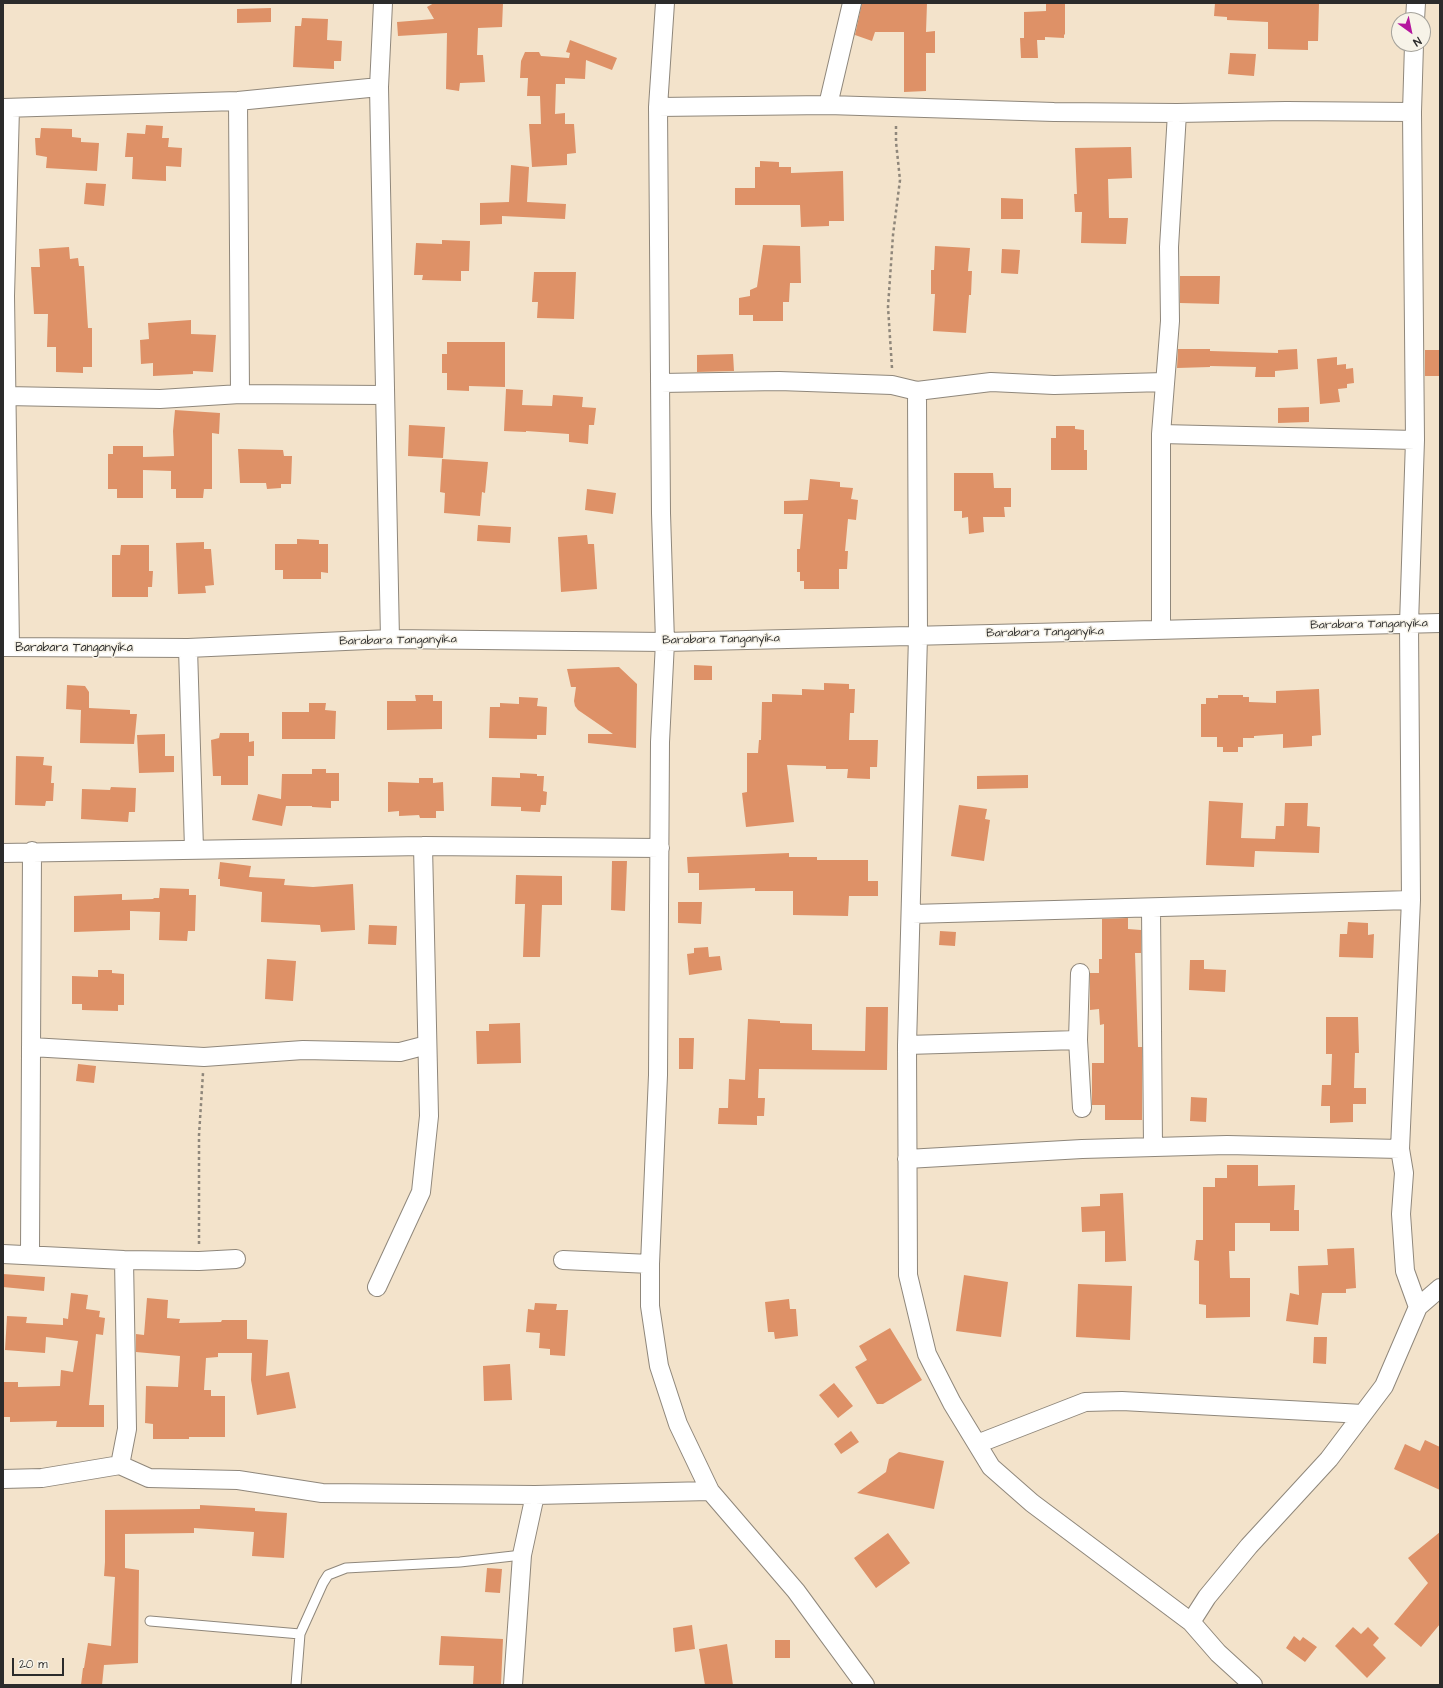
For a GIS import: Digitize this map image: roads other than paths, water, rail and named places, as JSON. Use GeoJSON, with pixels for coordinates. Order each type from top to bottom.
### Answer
{"type":"FeatureCollection","features":[{"type":"Feature","properties":{"kind":"street"},"geometry":{"type":"LineString","coordinates":[[383,3],[379,88],[390,639]]}},
{"type":"Feature","properties":{"kind":"street"},"geometry":{"type":"LineString","coordinates":[[665,3],[658,107],[661,513],[665,642],[660,742],[658,1075],[650,1264],[650,1306],[659,1366],[678,1424],[710,1492],[796,1591],[865,1685]]}},
{"type":"Feature","properties":{"kind":"street"},"geometry":{"type":"LineString","coordinates":[[828,105],[852,3]]}},
{"type":"Feature","properties":{"kind":"street"},"geometry":{"type":"LineString","coordinates":[[1414,52],[1412,112],[1415,440],[1409,624],[1411,900],[1400,1149],[1404,1173],[1401,1214],[1405,1271],[1418,1307]]}},
{"type":"Feature","properties":{"kind":"street"},"geometry":{"type":"LineString","coordinates":[[7,647],[5,296],[6,108],[238,101],[379,88]]}},
{"type":"Feature","properties":{"kind":"street"},"geometry":{"type":"LineString","coordinates":[[238,101],[240,394]]}},
{"type":"Feature","properties":{"kind":"street"},"geometry":{"type":"LineString","coordinates":[[658,107],[828,105],[1176,113],[1286,111],[1412,112]]}},
{"type":"Feature","properties":{"kind":"street"},"geometry":{"type":"LineString","coordinates":[[1161,630],[1161,434],[1170,321],[1169,247],[1176,113]]}},
{"type":"Feature","properties":{"kind":"street"},"geometry":{"type":"LineString","coordinates":[[661,383],[779,381],[892,385],[916,391],[991,382],[1054,385],[1166,382]]}},
{"type":"Feature","properties":{"kind":"street"},"geometry":{"type":"LineString","coordinates":[[916,391],[918,636],[908,1045],[908,1275],[927,1354],[952,1403],[991,1467],[1032,1503],[1191,1622],[1218,1653],[1253,1685]]}},
{"type":"Feature","properties":{"kind":"street"},"geometry":{"type":"LineString","coordinates":[[6,396],[160,399],[240,394],[384,395]]}},
{"type":"Feature","properties":{"kind":"street"},"geometry":{"type":"LineString","coordinates":[[1161,434],[1415,440]]}},
{"type":"Feature","properties":{"kind":"street","name":"Barabara Tanganyika"},"geometry":{"type":"LineString","coordinates":[[7,647],[188,648],[390,639],[665,642],[1440,623]]}},
{"type":"Feature","properties":{"kind":"street"},"geometry":{"type":"LineString","coordinates":[[188,648],[194,849]]}},
{"type":"Feature","properties":{"kind":"street"},"geometry":{"type":"LineString","coordinates":[[3,852],[422,846],[660,848]]}},
{"type":"Feature","properties":{"kind":"street"},"geometry":{"type":"LineString","coordinates":[[377,1287],[402,1236],[421,1192],[429,1116],[422,846]]}},
{"type":"Feature","properties":{"kind":"street"},"geometry":{"type":"LineString","coordinates":[[30,1254],[32,851]]}},
{"type":"Feature","properties":{"kind":"street"},"geometry":{"type":"LineString","coordinates":[[912,914],[1411,900]]}},
{"type":"Feature","properties":{"kind":"street"},"geometry":{"type":"LineString","coordinates":[[1151,908],[1153,1147]]}},
{"type":"Feature","properties":{"kind":"street"},"geometry":{"type":"LineString","coordinates":[[1080,973],[1078,1040],[1082,1108]]}},
{"type":"Feature","properties":{"kind":"street"},"geometry":{"type":"LineString","coordinates":[[908,1045],[1078,1040]]}},
{"type":"Feature","properties":{"kind":"street"},"geometry":{"type":"LineString","coordinates":[[31,1047],[204,1057],[303,1050],[400,1052],[427,1045]]}},
{"type":"Feature","properties":{"kind":"street"},"geometry":{"type":"LineString","coordinates":[[907,1159],[1082,1149],[1227,1145],[1400,1149]]}},
{"type":"Feature","properties":{"kind":"street"},"geometry":{"type":"LineString","coordinates":[[3,1254],[30,1254],[124,1260],[199,1261],[236,1258]]}},
{"type":"Feature","properties":{"kind":"street"},"geometry":{"type":"LineString","coordinates":[[120,1465],[127,1429],[124,1260]]}},
{"type":"Feature","properties":{"kind":"street"},"geometry":{"type":"LineString","coordinates":[[563,1260],[650,1264]]}},
{"type":"Feature","properties":{"kind":"street"},"geometry":{"type":"LineString","coordinates":[[1191,1622],[1211,1592],[1249,1546],[1329,1459],[1384,1386],[1418,1307],[1440,1288]]}},
{"type":"Feature","properties":{"kind":"street"},"geometry":{"type":"LineString","coordinates":[[977,1444],[1086,1402],[1122,1401],[1363,1414]]}},
{"type":"Feature","properties":{"kind":"street"},"geometry":{"type":"LineString","coordinates":[[3,1479],[42,1478],[120,1465],[149,1478],[238,1480],[322,1493],[535,1495],[710,1492]]}},
{"type":"Feature","properties":{"kind":"street"},"geometry":{"type":"LineString","coordinates":[[513,1685],[522,1555],[535,1495]]}},
{"type":"Feature","properties":{"kind":"lane"},"geometry":{"type":"LineString","coordinates":[[296,1685],[300,1634],[323,1583],[328,1576],[346,1568],[460,1562],[522,1555]]}},
{"type":"Feature","properties":{"kind":"lane"},"geometry":{"type":"LineString","coordinates":[[150,1621],[300,1634]]}}]}
